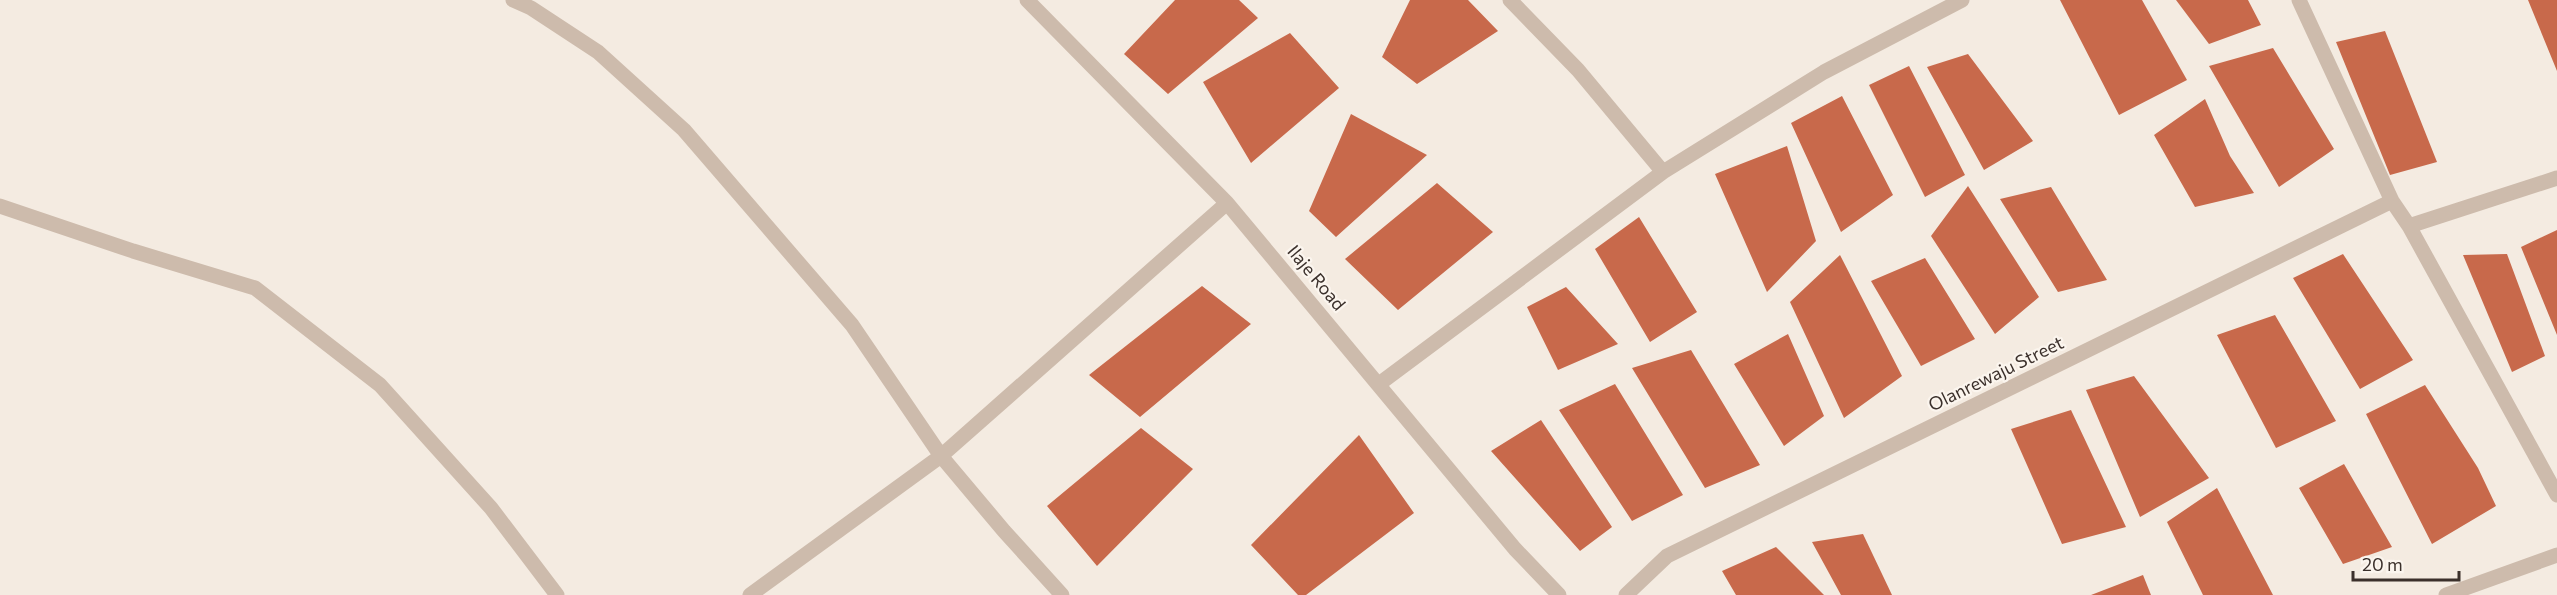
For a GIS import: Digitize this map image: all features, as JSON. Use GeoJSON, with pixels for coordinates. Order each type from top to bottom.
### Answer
{"type":"FeatureCollection","features":[{"type":"Feature","properties":{"kind":"street"},"geometry":{"type":"LineString","coordinates":[[513,0],[531,8],[598,52],[684,130],[852,325],[941,456],[1062,595]]}},
{"type":"Feature","properties":{"kind":"street","name":"Ilaje Road"},"geometry":{"type":"LineString","coordinates":[[1027,0],[1227,203],[1515,549],[1559,595]]}},
{"type":"Feature","properties":{"kind":"street"},"geometry":{"type":"LineString","coordinates":[[1510,0],[1578,70],[1663,172]]}},
{"type":"Feature","properties":{"kind":"street"},"geometry":{"type":"LineString","coordinates":[[1379,384],[1663,172],[1824,72],[1962,0]]}},
{"type":"Feature","properties":{"kind":"street"},"geometry":{"type":"LineString","coordinates":[[2300,0],[2392,201],[2409,226],[2557,495]]}},
{"type":"Feature","properties":{"kind":"street"},"geometry":{"type":"LineString","coordinates":[[2409,226],[2557,177]]}},
{"type":"Feature","properties":{"kind":"street","name":"Olanrewaju Street"},"geometry":{"type":"LineString","coordinates":[[1626,595],[1667,556],[2392,201]]}},
{"type":"Feature","properties":{"kind":"street"},"geometry":{"type":"LineString","coordinates":[[750,595],[941,456],[1227,203]]}},
{"type":"Feature","properties":{"kind":"street"},"geometry":{"type":"LineString","coordinates":[[0,206],[133,251],[255,288],[380,385],[491,508],[557,595]]}},
{"type":"Feature","properties":{"kind":"street"},"geometry":{"type":"LineString","coordinates":[[2446,595],[2557,555]]}},
{"type":"Feature","properties":{"kind":"building"},"geometry":{"type":"Polygon","coordinates":[[[1175,0],[1239,0],[1258,18],[1168,94],[1124,54],[1175,0]]]}},
{"type":"Feature","properties":{"kind":"building"},"geometry":{"type":"Polygon","coordinates":[[[1410,0],[1468,0],[1498,31],[1417,84],[1382,57],[1410,0]]]}},
{"type":"Feature","properties":{"kind":"building"},"geometry":{"type":"Polygon","coordinates":[[[2060,0],[2142,0],[2187,80],[2119,115],[2060,0]]]}},
{"type":"Feature","properties":{"kind":"building"},"geometry":{"type":"Polygon","coordinates":[[[2176,0],[2248,0],[2261,25],[2209,44],[2176,0]]]}},
{"type":"Feature","properties":{"kind":"building"},"geometry":{"type":"Polygon","coordinates":[[[2528,0],[2557,0],[2557,71],[2528,0]]]}},
{"type":"Feature","properties":{"kind":"building"},"geometry":{"type":"Polygon","coordinates":[[[2385,31],[2437,162],[2390,175],[2336,42],[2385,31]]]}},
{"type":"Feature","properties":{"kind":"building"},"geometry":{"type":"Polygon","coordinates":[[[1290,33],[1339,88],[1251,163],[1203,82],[1290,33]]]}},
{"type":"Feature","properties":{"kind":"building"},"geometry":{"type":"Polygon","coordinates":[[[2273,48],[2334,149],[2279,187],[2209,66],[2273,48]]]}},
{"type":"Feature","properties":{"kind":"building"},"geometry":{"type":"Polygon","coordinates":[[[1968,54],[2033,141],[1984,170],[1927,67],[1968,54]]]}},
{"type":"Feature","properties":{"kind":"building"},"geometry":{"type":"Polygon","coordinates":[[[1909,66],[1965,175],[1925,197],[1869,85],[1909,66]]]}},
{"type":"Feature","properties":{"kind":"building"},"geometry":{"type":"Polygon","coordinates":[[[1842,96],[1893,195],[1841,232],[1791,123],[1842,96]]]}},
{"type":"Feature","properties":{"kind":"building"},"geometry":{"type":"Polygon","coordinates":[[[2205,99],[2230,156],[2254,193],[2195,207],[2154,135],[2205,99]]]}},
{"type":"Feature","properties":{"kind":"building"},"geometry":{"type":"Polygon","coordinates":[[[1351,114],[1427,155],[1336,237],[1309,211],[1351,114]]]}},
{"type":"Feature","properties":{"kind":"building"},"geometry":{"type":"Polygon","coordinates":[[[1787,146],[1816,241],[1767,292],[1715,174],[1787,146]]]}},
{"type":"Feature","properties":{"kind":"building"},"geometry":{"type":"Polygon","coordinates":[[[1437,183],[1493,232],[1398,310],[1345,259],[1437,183]]]}},
{"type":"Feature","properties":{"kind":"building"},"geometry":{"type":"Polygon","coordinates":[[[1968,186],[2039,297],[1995,334],[1931,236],[1968,186]]]}},
{"type":"Feature","properties":{"kind":"building"},"geometry":{"type":"Polygon","coordinates":[[[2051,187],[2107,280],[2058,292],[2000,199],[2051,187]]]}},
{"type":"Feature","properties":{"kind":"building"},"geometry":{"type":"Polygon","coordinates":[[[1639,217],[1697,312],[1650,342],[1595,249],[1639,217]]]}},
{"type":"Feature","properties":{"kind":"building"},"geometry":{"type":"Polygon","coordinates":[[[2557,230],[2557,335],[2521,247],[2557,230]]]}},
{"type":"Feature","properties":{"kind":"building"},"geometry":{"type":"Polygon","coordinates":[[[2343,254],[2413,360],[2360,389],[2293,278],[2343,254]]]}},
{"type":"Feature","properties":{"kind":"building"},"geometry":{"type":"Polygon","coordinates":[[[2507,254],[2545,356],[2512,372],[2463,255],[2507,254]]]}},
{"type":"Feature","properties":{"kind":"building"},"geometry":{"type":"Polygon","coordinates":[[[1840,255],[1902,376],[1844,418],[1790,302],[1840,255]]]}},
{"type":"Feature","properties":{"kind":"building"},"geometry":{"type":"Polygon","coordinates":[[[1925,258],[1975,339],[1921,366],[1871,281],[1925,258]]]}},
{"type":"Feature","properties":{"kind":"building"},"geometry":{"type":"Polygon","coordinates":[[[1202,286],[1251,324],[1140,417],[1089,375],[1202,286]]]}},
{"type":"Feature","properties":{"kind":"building"},"geometry":{"type":"Polygon","coordinates":[[[1566,287],[1618,344],[1558,370],[1527,307],[1566,287]]]}},
{"type":"Feature","properties":{"kind":"building"},"geometry":{"type":"Polygon","coordinates":[[[2275,315],[2336,421],[2276,448],[2217,335],[2275,315]]]}},
{"type":"Feature","properties":{"kind":"building"},"geometry":{"type":"Polygon","coordinates":[[[1788,334],[1824,416],[1784,446],[1734,364],[1788,334]]]}},
{"type":"Feature","properties":{"kind":"building"},"geometry":{"type":"Polygon","coordinates":[[[1691,350],[1760,465],[1705,488],[1632,368],[1691,350]]]}},
{"type":"Feature","properties":{"kind":"building"},"geometry":{"type":"Polygon","coordinates":[[[2134,376],[2209,478],[2140,517],[2086,390],[2134,376]]]}},
{"type":"Feature","properties":{"kind":"building"},"geometry":{"type":"Polygon","coordinates":[[[1615,384],[1683,495],[1632,521],[1559,410],[1615,384]]]}},
{"type":"Feature","properties":{"kind":"building"},"geometry":{"type":"Polygon","coordinates":[[[2425,385],[2478,468],[2496,506],[2432,544],[2366,414],[2425,385]]]}},
{"type":"Feature","properties":{"kind":"building"},"geometry":{"type":"Polygon","coordinates":[[[2071,410],[2126,527],[2062,544],[2011,429],[2071,410]]]}},
{"type":"Feature","properties":{"kind":"building"},"geometry":{"type":"Polygon","coordinates":[[[1541,420],[1612,527],[1580,551],[1491,451],[1541,420]]]}},
{"type":"Feature","properties":{"kind":"building"},"geometry":{"type":"Polygon","coordinates":[[[1141,428],[1193,469],[1097,566],[1047,506],[1141,428]]]}},
{"type":"Feature","properties":{"kind":"building"},"geometry":{"type":"Polygon","coordinates":[[[1359,435],[1414,513],[1306,595],[1298,595],[1251,545],[1359,435]]]}},
{"type":"Feature","properties":{"kind":"building"},"geometry":{"type":"Polygon","coordinates":[[[2344,464],[2392,547],[2343,564],[2299,488],[2344,464]]]}},
{"type":"Feature","properties":{"kind":"building"},"geometry":{"type":"Polygon","coordinates":[[[2217,488],[2273,595],[2203,595],[2167,522],[2217,488]]]}},
{"type":"Feature","properties":{"kind":"building"},"geometry":{"type":"Polygon","coordinates":[[[1863,534],[1892,595],[1841,595],[1812,542],[1863,534]]]}},
{"type":"Feature","properties":{"kind":"building"},"geometry":{"type":"Polygon","coordinates":[[[1776,547],[1824,595],[1736,595],[1722,571],[1776,547]]]}},
{"type":"Feature","properties":{"kind":"building"},"geometry":{"type":"Polygon","coordinates":[[[2143,575],[2151,595],[2091,595],[2143,575]]]}}]}
